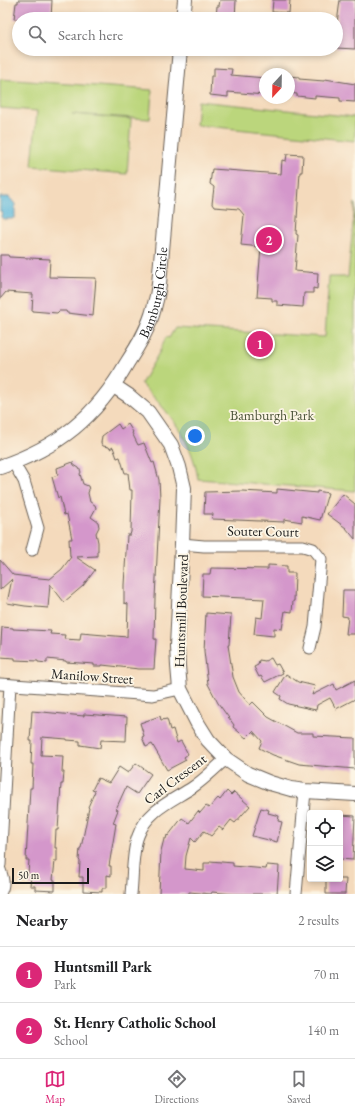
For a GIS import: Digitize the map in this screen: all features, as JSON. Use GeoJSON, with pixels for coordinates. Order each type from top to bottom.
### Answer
{"type":"FeatureCollection","features":[{"type":"Feature","properties":{"kind":"street"},"geometry":{"type":"LineString","coordinates":[[184,12],[185,0]]}},
{"type":"Feature","properties":{"kind":"street","name":"Bamburgh Circle"},"geometry":{"type":"LineString","coordinates":[[0,467],[38,451],[70,431],[96,408],[114,386],[143,337],[154,309],[159,284],[179,56]]}},
{"type":"Feature","properties":{"kind":"street","name":"Huntsmill Boulevard"},"geometry":{"type":"LineString","coordinates":[[114,386],[148,412],[171,445],[179,467],[184,488],[177,646],[180,689],[198,724],[208,740],[226,759],[248,774],[270,783],[306,792],[355,794]]}},
{"type":"Feature","properties":{"kind":"street"},"geometry":{"type":"LineString","coordinates":[[14,462],[24,481],[38,528],[32,550]]}},
{"type":"Feature","properties":{"kind":"street","name":"Souter Court"},"geometry":{"type":"LineString","coordinates":[[182,544],[204,546],[303,546],[313,550],[321,559],[315,627],[310,648]]}},
{"type":"Feature","properties":{"kind":"street"},"geometry":{"type":"LineString","coordinates":[[0,865],[5,685]]}},
{"type":"Feature","properties":{"kind":"street","name":"Manilow Street"},"geometry":{"type":"LineString","coordinates":[[5,685],[153,696],[180,689]]}},
{"type":"Feature","properties":{"kind":"street","name":"Carl Crescent"},"geometry":{"type":"LineString","coordinates":[[131,894],[135,846],[143,824],[152,814],[167,802],[194,786],[226,759]]}},
{"type":"Feature","properties":{"kind":"street"},"geometry":{"type":"LineString","coordinates":[[296,894],[306,792]]}},
{"type":"Feature","properties":{"kind":"street"},"geometry":{"type":"LineString","coordinates":[[0,870],[3,876],[3,884],[0,893]]}},
{"type":"Feature","properties":{"kind":"green space"},"geometry":{"type":"Polygon","coordinates":[[[0,79],[152,90],[150,119],[72,114],[131,119],[127,174],[32,166],[37,111],[0,108],[0,79]]]}},
{"type":"Feature","properties":{"kind":"green space"},"geometry":{"type":"Polygon","coordinates":[[[198,101],[355,117],[355,141],[196,125],[198,101]]]}},
{"type":"Feature","properties":{"kind":"green space","name":"Bamburgh Park"},"geometry":{"type":"Polygon","coordinates":[[[355,203],[355,491],[198,479],[190,451],[178,427],[161,405],[141,384],[160,351],[166,337],[169,338],[175,328],[325,337],[329,277],[348,277],[355,203]]]}},
{"type":"Feature","properties":{"kind":"water"},"geometry":{"type":"Polygon","coordinates":[[[0,197],[9,197],[15,204],[15,217],[12,219],[3,219],[1,217],[0,197]]]}},
{"type":"Feature","properties":{"kind":"building"},"geometry":{"type":"Polygon","coordinates":[[[18,0],[52,0],[51,12],[15,12],[16,3],[18,3],[18,0]]]}},
{"type":"Feature","properties":{"kind":"building"},"geometry":{"type":"Polygon","coordinates":[[[220,0],[236,0],[235,12],[217,12],[217,6],[219,6],[220,0]]]}},
{"type":"Feature","properties":{"kind":"building"},"geometry":{"type":"Polygon","coordinates":[[[273,0],[290,0],[289,12],[272,12],[273,0]]]}},
{"type":"Feature","properties":{"kind":"building"},"geometry":{"type":"Polygon","coordinates":[[[340,0],[355,0],[355,49],[343,48],[343,12],[338,12],[340,0]]]}},
{"type":"Feature","properties":{"kind":"building"},"geometry":{"type":"Polygon","coordinates":[[[214,68],[232,69],[231,75],[259,77],[259,95],[228,92],[228,97],[210,95],[211,76],[214,76],[214,68]]]}},
{"type":"Feature","properties":{"kind":"building"},"geometry":{"type":"Polygon","coordinates":[[[295,77],[299,77],[299,79],[324,81],[325,79],[355,84],[355,102],[340,101],[340,98],[297,96],[297,94],[295,94],[295,77]]]}},
{"type":"Feature","properties":{"kind":"building"},"geometry":{"type":"Polygon","coordinates":[[[287,154],[303,155],[302,172],[300,172],[295,271],[318,273],[317,289],[313,288],[313,293],[304,293],[303,307],[277,305],[277,301],[272,301],[272,298],[257,297],[261,247],[241,245],[244,215],[239,209],[214,207],[212,204],[214,187],[210,184],[212,169],[281,174],[282,160],[286,161],[287,154]]]}},
{"type":"Feature","properties":{"kind":"building"},"geometry":{"type":"Polygon","coordinates":[[[0,255],[8,255],[9,257],[50,259],[49,277],[96,278],[93,316],[67,313],[66,311],[59,311],[57,313],[32,311],[33,294],[6,292],[0,299],[0,255]]]}},
{"type":"Feature","properties":{"kind":"building"},"geometry":{"type":"Polygon","coordinates":[[[118,424],[121,429],[128,424],[138,445],[144,443],[152,463],[154,462],[159,480],[160,498],[155,598],[154,639],[156,639],[154,669],[102,665],[94,666],[94,664],[47,659],[47,663],[0,657],[2,627],[51,631],[50,634],[65,635],[64,639],[80,640],[81,633],[127,637],[128,604],[124,603],[124,585],[127,535],[130,535],[131,532],[132,490],[130,490],[128,473],[125,473],[120,457],[117,458],[113,447],[110,449],[109,447],[103,446],[101,443],[102,436],[118,424]]]}},
{"type":"Feature","properties":{"kind":"building"},"geometry":{"type":"Polygon","coordinates":[[[73,462],[81,472],[80,474],[83,484],[88,486],[90,502],[95,505],[96,508],[91,517],[98,522],[99,527],[96,533],[98,542],[97,556],[76,557],[95,570],[83,586],[64,602],[50,584],[48,608],[7,603],[12,579],[0,590],[0,560],[13,575],[50,579],[62,569],[71,557],[69,539],[72,539],[67,514],[64,515],[60,497],[58,498],[52,477],[58,475],[57,468],[73,462]]]}},
{"type":"Feature","properties":{"kind":"building"},"geometry":{"type":"Polygon","coordinates":[[[277,489],[328,493],[320,520],[302,516],[302,522],[284,519],[284,522],[212,519],[213,514],[204,514],[205,492],[242,491],[277,493],[277,489]]]}},
{"type":"Feature","properties":{"kind":"building"},"geometry":{"type":"Polygon","coordinates":[[[343,494],[355,504],[355,539],[346,528],[327,514],[343,494]]]}},
{"type":"Feature","properties":{"kind":"building"},"geometry":{"type":"Polygon","coordinates":[[[268,565],[287,566],[287,573],[295,573],[292,612],[285,611],[282,629],[274,628],[274,636],[254,634],[256,617],[262,618],[264,599],[202,596],[203,574],[210,574],[211,568],[268,569],[268,565]]]}},
{"type":"Feature","properties":{"kind":"building"},"geometry":{"type":"Polygon","coordinates":[[[343,590],[355,590],[355,634],[346,634],[348,617],[342,616],[343,590]]]}},
{"type":"Feature","properties":{"kind":"building"},"geometry":{"type":"Polygon","coordinates":[[[206,613],[231,615],[228,645],[233,677],[239,692],[250,705],[253,702],[268,717],[297,733],[313,733],[313,736],[355,738],[355,769],[299,764],[273,755],[259,748],[262,741],[253,731],[246,738],[233,727],[234,725],[218,703],[208,684],[204,651],[206,613]]]}},
{"type":"Feature","properties":{"kind":"building"},"geometry":{"type":"Polygon","coordinates":[[[271,658],[275,665],[278,664],[283,673],[265,682],[261,676],[259,677],[254,667],[258,665],[259,660],[265,661],[271,658]]]}},
{"type":"Feature","properties":{"kind":"building"},"geometry":{"type":"Polygon","coordinates":[[[286,674],[298,682],[315,686],[312,695],[334,684],[336,690],[355,680],[355,699],[336,709],[330,698],[317,705],[316,710],[288,704],[280,699],[281,696],[275,692],[286,674]]]}},
{"type":"Feature","properties":{"kind":"building"},"geometry":{"type":"Polygon","coordinates":[[[32,711],[84,716],[84,714],[127,717],[126,741],[101,740],[100,748],[80,745],[80,741],[42,737],[41,755],[63,756],[63,784],[61,784],[58,830],[56,830],[55,848],[57,848],[57,861],[55,861],[53,880],[55,880],[55,891],[35,890],[35,886],[30,886],[31,875],[28,874],[29,860],[26,860],[30,788],[32,788],[33,764],[31,764],[32,741],[30,741],[32,711]]]}},
{"type":"Feature","properties":{"kind":"building"},"geometry":{"type":"Polygon","coordinates":[[[160,716],[161,720],[167,719],[170,730],[173,729],[177,743],[181,741],[188,754],[184,757],[186,760],[167,770],[152,744],[146,747],[142,737],[144,736],[140,723],[160,716]]]}},
{"type":"Feature","properties":{"kind":"building"},"geometry":{"type":"Polygon","coordinates":[[[136,763],[151,774],[137,794],[126,787],[116,809],[118,810],[113,823],[116,824],[109,866],[111,866],[111,876],[107,875],[107,888],[102,888],[102,892],[83,891],[83,877],[79,877],[80,848],[88,807],[95,791],[92,790],[98,778],[109,783],[119,767],[128,773],[136,763]]]}},
{"type":"Feature","properties":{"kind":"building"},"geometry":{"type":"Polygon","coordinates":[[[227,791],[231,795],[234,792],[250,806],[235,823],[231,820],[223,830],[219,827],[211,836],[204,831],[195,842],[191,838],[186,856],[185,869],[204,871],[204,863],[210,863],[210,861],[233,863],[233,866],[266,869],[267,865],[279,866],[277,894],[233,894],[212,892],[211,894],[189,892],[189,894],[159,894],[161,851],[164,839],[166,839],[167,835],[168,836],[182,818],[189,823],[198,811],[200,813],[206,806],[209,808],[218,798],[220,800],[227,791]]]}},
{"type":"Feature","properties":{"kind":"building"},"geometry":{"type":"Polygon","coordinates":[[[261,808],[269,810],[268,813],[279,816],[278,821],[282,822],[277,842],[252,836],[261,808]]]}},
{"type":"Feature","properties":{"kind":"building"},"geometry":{"type":"Polygon","coordinates":[[[343,815],[355,816],[353,860],[343,859],[343,815]]]}},
{"type":"Feature","properties":{"kind":"building"},"geometry":{"type":"Polygon","coordinates":[[[343,879],[346,879],[345,894],[326,894],[326,882],[343,882],[343,879]]]}},
{"type":"Feature","properties":{"kind":"place","name":"St. Henry Catholic School"},"geometry":{"type":"Point","coordinates":[269,240]}},
{"type":"Feature","properties":{"kind":"place","name":"Huntsmill Park"},"geometry":{"type":"Point","coordinates":[260,344]}}]}
